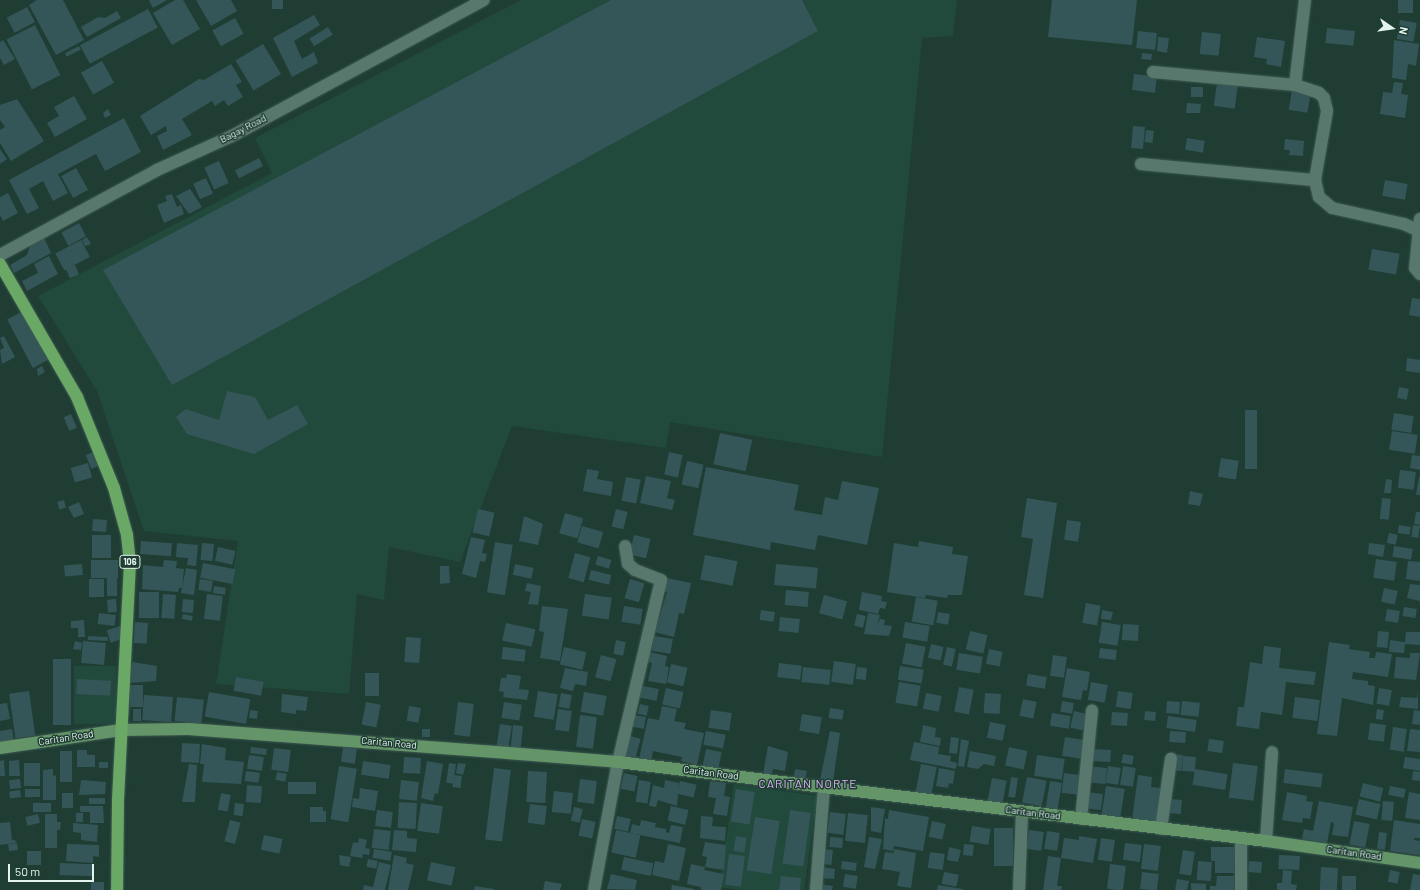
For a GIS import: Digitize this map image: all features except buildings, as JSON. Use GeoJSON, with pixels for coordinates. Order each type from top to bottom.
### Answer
{"type":"FeatureCollection","features":[{"type":"Feature","properties":{"kind":"highway","name":"106"},"geometry":{"type":"LineString","coordinates":[[0,264],[77,397],[123,515],[130,563],[121,730],[117,890]]}},
{"type":"Feature","properties":{"kind":"main road","name":"Caritan Road"},"geometry":{"type":"LineString","coordinates":[[0,748],[121,730],[188,729],[274,734],[618,762],[1266,841],[1420,863]]}},
{"type":"Feature","properties":{"kind":"street","name":"Bagay Road"},"geometry":{"type":"LineString","coordinates":[[0,255],[157,170],[232,136],[484,0]]}},
{"type":"Feature","properties":{"kind":"street"},"geometry":{"type":"LineString","coordinates":[[1296,85],[1305,0]]}},
{"type":"Feature","properties":{"kind":"street"},"geometry":{"type":"LineString","coordinates":[[1153,72],[1296,85],[1319,92],[1327,104],[1315,180],[1319,197],[1332,208],[1404,224],[1419,225],[1415,268],[1420,274]]}},
{"type":"Feature","properties":{"kind":"street"},"geometry":{"type":"LineString","coordinates":[[1141,164],[1315,180]]}},
{"type":"Feature","properties":{"kind":"street"},"geometry":{"type":"LineString","coordinates":[[594,890],[618,762],[661,580],[635,570],[628,564],[625,546]]}},
{"type":"Feature","properties":{"kind":"street"},"geometry":{"type":"LineString","coordinates":[[1081,819],[1092,711]]}},
{"type":"Feature","properties":{"kind":"street"},"geometry":{"type":"LineString","coordinates":[[1266,841],[1272,752]]}},
{"type":"Feature","properties":{"kind":"street"},"geometry":{"type":"LineString","coordinates":[[1161,829],[1171,759]]}},
{"type":"Feature","properties":{"kind":"street"},"geometry":{"type":"LineString","coordinates":[[816,890],[824,787]]}},
{"type":"Feature","properties":{"kind":"street"},"geometry":{"type":"LineString","coordinates":[[1020,890],[1022,812]]}},
{"type":"Feature","properties":{"kind":"street"},"geometry":{"type":"LineString","coordinates":[[1241,838],[1242,890]]}},
{"type":"Feature","properties":{"kind":"shaded area"},"geometry":{"type":"Polygon","coordinates":[[[521,0],[957,0],[953,36],[922,38],[882,457],[670,422],[666,448],[512,426],[460,562],[389,547],[384,600],[357,594],[349,694],[216,684],[238,541],[144,531],[97,391],[38,296],[272,173],[255,138],[521,0]]]}},
{"type":"Feature","properties":{"kind":"shaded area"},"geometry":{"type":"Polygon","coordinates":[[[74,666],[116,666],[116,724],[74,724],[74,666]]]}},
{"type":"Feature","properties":{"kind":"shaded area"},"geometry":{"type":"Polygon","coordinates":[[[734,784],[817,796],[804,890],[741,890],[720,887],[734,784]]]}},
{"type":"Feature","properties":{"kind":"district","name":"CARITAN NORTE"},"geometry":{"type":"Point","coordinates":[808,784]}}]}
